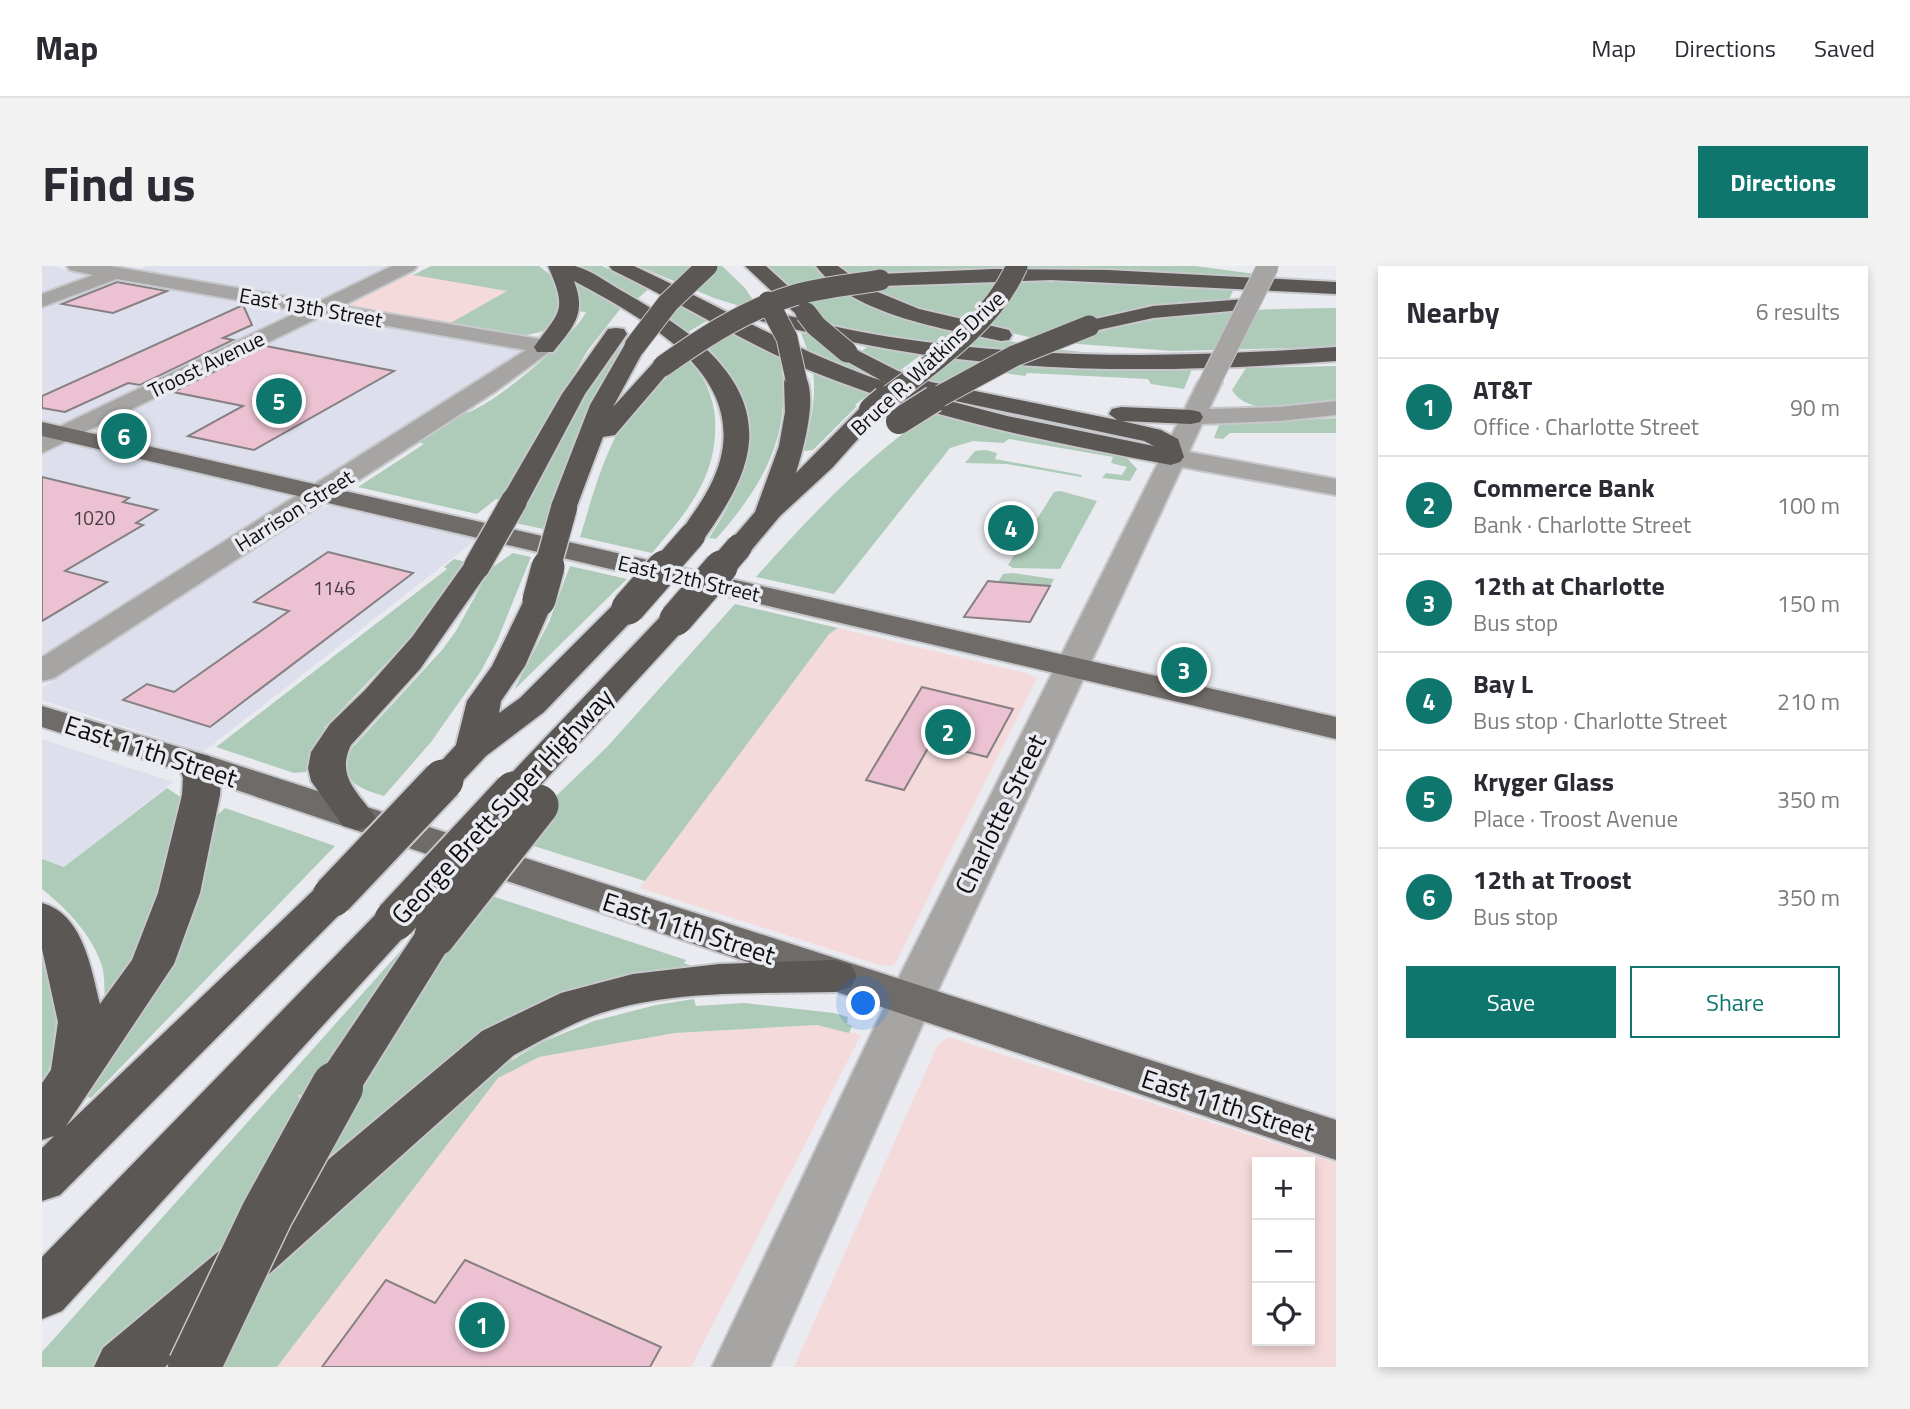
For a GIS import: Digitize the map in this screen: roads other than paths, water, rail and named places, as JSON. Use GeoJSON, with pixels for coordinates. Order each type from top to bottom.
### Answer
{"type":"FeatureCollection","features":[{"type":"Feature","properties":{"kind":"highway"},"geometry":{"type":"LineString","coordinates":[[545,347],[572,309],[573,300],[559,266]]}},
{"type":"Feature","properties":{"kind":"highway","name":"George Brett Super Highway"},"geometry":{"type":"LineString","coordinates":[[42,1180],[333,896],[473,748],[531,705],[628,608],[708,516],[728,480],[737,450],[737,425],[722,379],[700,354],[668,327],[559,266]]}},
{"type":"Feature","properties":{"kind":"highway"},"geometry":{"type":"LineString","coordinates":[[473,748],[484,701],[508,666],[539,600],[564,508],[625,340],[647,301],[690,266]]}},
{"type":"Feature","properties":{"kind":"highway"},"geometry":{"type":"LineString","coordinates":[[357,818],[333,787],[326,770],[327,758],[345,730],[403,669],[441,623],[477,566],[565,405],[589,367],[625,340],[707,266]]}},
{"type":"Feature","properties":{"kind":"highway"},"geometry":{"type":"LineString","coordinates":[[628,270],[753,336],[846,377],[1000,422],[1171,457],[1168,444],[1152,435],[926,388],[890,376],[847,352],[816,326],[806,313],[755,266]]}},
{"type":"Feature","properties":{"kind":"highway"},"geometry":{"type":"LineString","coordinates":[[826,266],[861,292],[951,324],[1005,336],[1082,348],[1174,354],[1336,354]]}},
{"type":"Feature","properties":{"kind":"highway","name":"Bruce R. Watkins Drive"},"geometry":{"type":"LineString","coordinates":[[768,514],[823,462],[872,410],[958,340],[995,305],[1012,284],[1017,266]]}},
{"type":"Feature","properties":{"kind":"highway"},"geometry":{"type":"LineString","coordinates":[[1229,266],[1336,279]]}},
{"type":"Feature","properties":{"kind":"highway"},"geometry":{"type":"LineString","coordinates":[[1254,266],[1295,274]]}},
{"type":"Feature","properties":{"kind":"highway","name":"George Brett Super Highway"},"geometry":{"type":"LineString","coordinates":[[42,1294],[415,928],[526,799],[553,753],[768,514],[792,446],[797,412],[791,343],[778,315],[768,302],[753,284],[733,269]]}},
{"type":"Feature","properties":{"kind":"highway"},"geometry":{"type":"LineString","coordinates":[[628,270],[723,304],[802,327],[976,354],[1095,363],[1186,363],[1336,354]]}},
{"type":"Feature","properties":{"kind":"highway"},"geometry":{"type":"LineString","coordinates":[[582,458],[663,366],[705,335],[740,316],[814,290],[880,280],[958,274],[1055,274],[1336,288]]}},
{"type":"Feature","properties":{"kind":"highway"},"geometry":{"type":"LineString","coordinates":[[823,462],[899,421],[979,372],[1047,340],[1089,326],[1153,312],[1201,306],[1336,303]]}},
{"type":"Feature","properties":{"kind":"highway"},"geometry":{"type":"LineString","coordinates":[[1035,410],[1191,416]]}},
{"type":"Feature","properties":{"kind":"highway"},"geometry":{"type":"LineString","coordinates":[[42,1121],[152,964],[179,893],[201,795],[202,778],[197,764]]}},
{"type":"Feature","properties":{"kind":"highway"},"geometry":{"type":"LineString","coordinates":[[42,917],[66,951],[76,998],[81,1022],[75,1074]]}},
{"type":"Feature","properties":{"kind":"highway"},"geometry":{"type":"LineString","coordinates":[[194,1367],[273,1202],[337,1087],[415,928]]}},
{"type":"Feature","properties":{"kind":"highway"},"geometry":{"type":"LineString","coordinates":[[123,1367],[498,1044],[559,1011],[606,996],[708,982],[835,976]]}},
{"type":"Feature","properties":{"kind":"main road","name":"East 12th Street"},"geometry":{"type":"LineString","coordinates":[[50,436],[320,493],[1336,728]]}},
{"type":"Feature","properties":{"kind":"main road","name":"East 11th Street"},"geometry":{"type":"LineString","coordinates":[[42,716],[197,764],[1336,1140]]}},
{"type":"Feature","properties":{"kind":"street","name":"East 13th Street"},"geometry":{"type":"LineString","coordinates":[[77,266],[124,269],[320,308],[545,347]]}},
{"type":"Feature","properties":{"kind":"street","name":"Troost Avenue"},"geometry":{"type":"LineString","coordinates":[[50,436],[407,266]]}},
{"type":"Feature","properties":{"kind":"street","name":"Charlotte Street"},"geometry":{"type":"LineString","coordinates":[[741,1367],[910,1001],[1074,666],[1171,457],[1268,266]]}},
{"type":"Feature","properties":{"kind":"street"},"geometry":{"type":"LineString","coordinates":[[42,301],[124,269]]}},
{"type":"Feature","properties":{"kind":"street","name":"Harrison Street"},"geometry":{"type":"LineString","coordinates":[[42,671],[545,347]]}},
{"type":"Feature","properties":{"kind":"street"},"geometry":{"type":"LineString","coordinates":[[1209,383],[1247,407],[1279,414]]}},
{"type":"Feature","properties":{"kind":"street"},"geometry":{"type":"LineString","coordinates":[[1191,416],[1279,414],[1336,408]]}},
{"type":"Feature","properties":{"kind":"street"},"geometry":{"type":"LineString","coordinates":[[1171,457],[1336,487]]}},
{"type":"Feature","properties":{"kind":"place","name":"Kryger Glass"},"geometry":{"type":"Point","coordinates":[279,401]}},
{"type":"Feature","properties":{"kind":"place","name":"12th at Troost"},"geometry":{"type":"Point","coordinates":[124,436]}},
{"type":"Feature","properties":{"kind":"place","name":"Bay L"},"geometry":{"type":"Point","coordinates":[1011,528]}},
{"type":"Feature","properties":{"kind":"place","name":"12th at Charlotte"},"geometry":{"type":"Point","coordinates":[1184,670]}},
{"type":"Feature","properties":{"kind":"place","name":"Commerce Bank"},"geometry":{"type":"Point","coordinates":[948,732]}},
{"type":"Feature","properties":{"kind":"place","name":"AT&T"},"geometry":{"type":"Point","coordinates":[482,1325]}}]}
